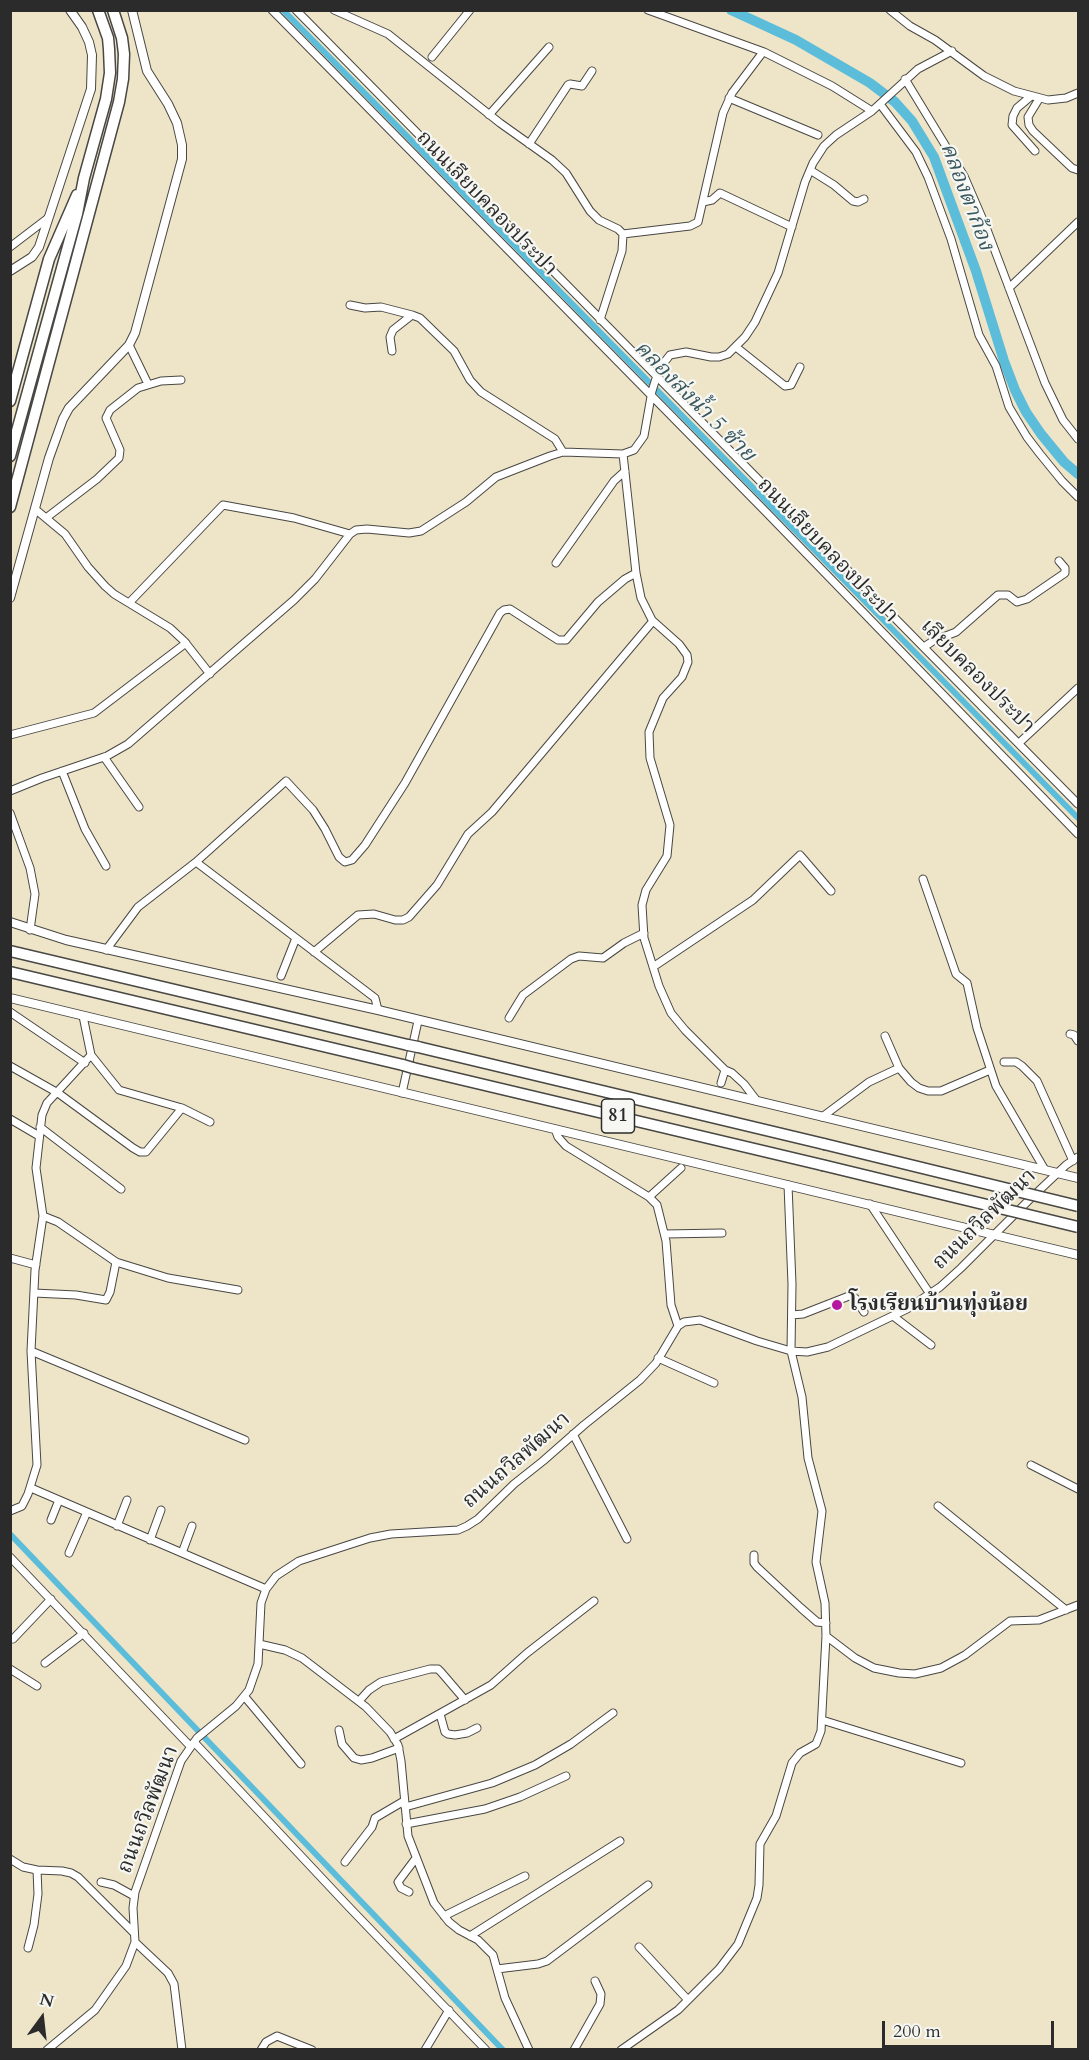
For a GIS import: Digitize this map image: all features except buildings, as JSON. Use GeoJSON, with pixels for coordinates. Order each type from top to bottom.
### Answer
{"type":"FeatureCollection","features":[{"type":"Feature","properties":{"kind":"highway"},"geometry":{"type":"LineString","coordinates":[[92,10],[104,27]]}},
{"type":"Feature","properties":{"kind":"highway"},"geometry":{"type":"LineString","coordinates":[[10,456],[77,214],[84,178],[109,85],[109,49],[98,10]]}},
{"type":"Feature","properties":{"kind":"highway"},"geometry":{"type":"LineString","coordinates":[[10,507],[116,118],[124,62],[123,45],[113,14]]}},
{"type":"Feature","properties":{"kind":"highway"},"geometry":{"type":"LineString","coordinates":[[10,401],[49,259],[84,178]]}},
{"type":"Feature","properties":{"kind":"highway"},"geometry":{"type":"LineString","coordinates":[[10,943],[98,971]]}},
{"type":"Feature","properties":{"kind":"highway","name":"81"},"geometry":{"type":"LineString","coordinates":[[10,951],[1078,1206]]}},
{"type":"Feature","properties":{"kind":"highway","name":"81"},"geometry":{"type":"LineString","coordinates":[[10,972],[1078,1227]]}},
{"type":"Feature","properties":{"kind":"main road"},"geometry":{"type":"LineString","coordinates":[[10,271],[32,257],[39,247],[92,89],[92,55],[89,42],[70,10]]}},
{"type":"Feature","properties":{"kind":"main road"},"geometry":{"type":"LineString","coordinates":[[10,598],[49,458],[63,419],[69,408],[129,345],[138,324],[182,159],[182,145],[173,113],[147,71],[132,10]]}},
{"type":"Feature","properties":{"kind":"main road"},"geometry":{"type":"LineString","coordinates":[[10,922],[30,930],[106,950],[378,1010],[1078,1178]]}},
{"type":"Feature","properties":{"kind":"main road"},"geometry":{"type":"LineString","coordinates":[[10,998],[1078,1255]]}},
{"type":"Feature","properties":{"kind":"street","name":"ถนนเลียบคลองประปา"},"geometry":{"type":"LineString","coordinates":[[272,10],[652,394],[1078,834]]}},
{"type":"Feature","properties":{"kind":"street","name":"เลียบคลองประปา"},"geometry":{"type":"LineString","coordinates":[[296,10],[655,378],[1078,804]]}},
{"type":"Feature","properties":{"kind":"street"},"geometry":{"type":"LineString","coordinates":[[334,10],[388,34],[489,115],[552,160],[566,173],[590,211],[599,220],[623,234],[622,251],[600,320]]}},
{"type":"Feature","properties":{"kind":"street"},"geometry":{"type":"LineString","coordinates":[[432,57],[470,10]]}},
{"type":"Feature","properties":{"kind":"street"},"geometry":{"type":"LineString","coordinates":[[648,10],[763,52],[832,86],[872,111]]}},
{"type":"Feature","properties":{"kind":"street"},"geometry":{"type":"LineString","coordinates":[[890,10],[910,26],[952,51],[984,76],[1014,91],[1039,99],[1061,99],[1078,93]]}},
{"type":"Feature","properties":{"kind":"street"},"geometry":{"type":"LineString","coordinates":[[489,115],[549,47]]}},
{"type":"Feature","properties":{"kind":"street"},"geometry":{"type":"LineString","coordinates":[[10,791],[104,757],[128,744],[294,600],[315,579],[350,534],[356,530],[421,531],[466,502],[496,477],[563,452],[623,454],[634,450],[644,436],[655,378],[663,361],[677,352],[711,357],[728,354],[745,337],[760,313],[778,273],[810,170],[819,153],[836,135],[872,111],[903,81],[926,64],[952,51]]}},
{"type":"Feature","properties":{"kind":"street"},"geometry":{"type":"LineString","coordinates":[[623,234],[695,225],[698,222],[719,126],[729,98],[763,52]]}},
{"type":"Feature","properties":{"kind":"street"},"geometry":{"type":"LineString","coordinates":[[529,144],[568,86],[570,84],[582,86],[592,71]]}},
{"type":"Feature","properties":{"kind":"street"},"geometry":{"type":"LineString","coordinates":[[903,81],[964,176],[1045,383],[1055,406],[1075,431],[1078,439]]}},
{"type":"Feature","properties":{"kind":"street"},"geometry":{"type":"LineString","coordinates":[[1030,97],[1017,108],[1012,125],[1035,151]]}},
{"type":"Feature","properties":{"kind":"street"},"geometry":{"type":"LineString","coordinates":[[729,98],[818,135]]}},
{"type":"Feature","properties":{"kind":"street"},"geometry":{"type":"LineString","coordinates":[[1039,99],[1028,117],[1029,125],[1072,168],[1078,170]]}},
{"type":"Feature","properties":{"kind":"street"},"geometry":{"type":"LineString","coordinates":[[881,103],[916,152],[928,177],[964,280],[979,335],[996,366],[1009,407],[1040,454],[1078,497]]}},
{"type":"Feature","properties":{"kind":"street"},"geometry":{"type":"LineString","coordinates":[[810,170],[854,201],[864,199]]}},
{"type":"Feature","properties":{"kind":"street"},"geometry":{"type":"LineString","coordinates":[[703,202],[712,200],[720,193],[792,227]]}},
{"type":"Feature","properties":{"kind":"street"},"geometry":{"type":"LineString","coordinates":[[10,247],[48,218]]}},
{"type":"Feature","properties":{"kind":"street"},"geometry":{"type":"LineString","coordinates":[[1009,288],[1078,222]]}},
{"type":"Feature","properties":{"kind":"street"},"geometry":{"type":"LineString","coordinates":[[350,305],[365,308],[381,307],[412,315],[426,322],[445,340],[460,360],[474,386],[555,440],[563,452]]}},
{"type":"Feature","properties":{"kind":"street"},"geometry":{"type":"LineString","coordinates":[[392,351],[391,334],[400,323],[412,315]]}},
{"type":"Feature","properties":{"kind":"street"},"geometry":{"type":"LineString","coordinates":[[129,345],[148,384]]}},
{"type":"Feature","properties":{"kind":"street"},"geometry":{"type":"LineString","coordinates":[[736,347],[785,386],[791,385],[800,367]]}},
{"type":"Feature","properties":{"kind":"street"},"geometry":{"type":"LineString","coordinates":[[46,518],[97,480],[119,458],[120,450],[106,418],[107,414],[132,391],[160,381],[181,380]]}},
{"type":"Feature","properties":{"kind":"street"},"geometry":{"type":"LineString","coordinates":[[623,454],[636,573],[644,606],[653,621],[679,644],[687,655],[688,662],[682,677],[663,698],[649,732],[650,758],[670,825],[667,856],[646,890],[642,905],[644,933],[653,967],[671,1013],[725,1070],[744,1084],[757,1101]]}},
{"type":"Feature","properties":{"kind":"street"},"geometry":{"type":"LineString","coordinates":[[556,563],[614,480],[625,471]]}},
{"type":"Feature","properties":{"kind":"street"},"geometry":{"type":"LineString","coordinates":[[129,603],[224,505],[294,518],[350,534]]}},
{"type":"Feature","properties":{"kind":"street"},"geometry":{"type":"LineString","coordinates":[[35,509],[72,542],[88,567],[105,586],[114,594],[160,621],[186,643],[210,674]]}},
{"type":"Feature","properties":{"kind":"street"},"geometry":{"type":"LineString","coordinates":[[924,647],[956,632],[998,596],[1008,595],[1017,602],[1027,599],[1065,573],[1065,568],[1059,561]]}},
{"type":"Feature","properties":{"kind":"street"},"geometry":{"type":"LineString","coordinates":[[106,950],[138,908],[196,862],[286,781],[313,810],[339,857],[345,862],[352,860],[365,845],[405,783],[500,613],[510,609],[558,640],[566,640],[598,602],[625,579],[636,573]]}},
{"type":"Feature","properties":{"kind":"street"},"geometry":{"type":"LineString","coordinates":[[314,952],[357,915],[374,914],[395,920],[409,917],[437,885],[468,834],[492,812],[653,621]]}},
{"type":"Feature","properties":{"kind":"street"},"geometry":{"type":"LineString","coordinates":[[10,735],[94,713],[186,643]]}},
{"type":"Feature","properties":{"kind":"street"},"geometry":{"type":"LineString","coordinates":[[1019,743],[1078,688]]}},
{"type":"Feature","properties":{"kind":"street"},"geometry":{"type":"LineString","coordinates":[[104,757],[139,807]]}},
{"type":"Feature","properties":{"kind":"street"},"geometry":{"type":"LineString","coordinates":[[62,771],[85,829],[106,866]]}},
{"type":"Feature","properties":{"kind":"street"},"geometry":{"type":"LineString","coordinates":[[10,813],[30,868],[35,894],[30,930]]}},
{"type":"Feature","properties":{"kind":"street"},"geometry":{"type":"LineString","coordinates":[[653,967],[753,900],[800,855],[831,891]]}},
{"type":"Feature","properties":{"kind":"street"},"geometry":{"type":"LineString","coordinates":[[196,862],[375,998],[378,1010]]}},
{"type":"Feature","properties":{"kind":"street"},"geometry":{"type":"LineString","coordinates":[[923,879],[956,974],[967,982],[977,1028],[996,1086],[1045,1170]]}},
{"type":"Feature","properties":{"kind":"street"},"geometry":{"type":"LineString","coordinates":[[509,1018],[523,995],[571,959],[579,956],[603,958],[624,943],[644,933]]}},
{"type":"Feature","properties":{"kind":"street"},"geometry":{"type":"LineString","coordinates":[[281,976],[296,938]]}},
{"type":"Feature","properties":{"kind":"street"},"geometry":{"type":"LineString","coordinates":[[10,1012],[85,1063]]}},
{"type":"Feature","properties":{"kind":"street"},"geometry":{"type":"LineString","coordinates":[[83,1016],[92,1054],[119,1090],[182,1108],[210,1122]]}},
{"type":"Feature","properties":{"kind":"street"},"geometry":{"type":"LineString","coordinates":[[402,1093],[418,1021]]}},
{"type":"Feature","properties":{"kind":"street"},"geometry":{"type":"LineString","coordinates":[[1070,1034],[1074,1035],[1078,1041]]}},
{"type":"Feature","properties":{"kind":"street"},"geometry":{"type":"LineString","coordinates":[[885,1036],[899,1068],[919,1088],[934,1092],[990,1070]]}},
{"type":"Feature","properties":{"kind":"street"},"geometry":{"type":"LineString","coordinates":[[10,1512],[22,1506],[31,1488],[37,1465],[31,1351],[36,1265],[43,1216],[36,1168],[40,1127],[44,1108],[92,1054]]}},
{"type":"Feature","properties":{"kind":"street"},"geometry":{"type":"LineString","coordinates":[[1004,1062],[1011,1061],[1022,1066],[1036,1080],[1076,1159]]}},
{"type":"Feature","properties":{"kind":"street"},"geometry":{"type":"LineString","coordinates":[[10,1066],[58,1093],[140,1152],[146,1152],[151,1147],[182,1108]]}},
{"type":"Feature","properties":{"kind":"street"},"geometry":{"type":"LineString","coordinates":[[822,1117],[869,1082],[899,1068]]}},
{"type":"Feature","properties":{"kind":"street"},"geometry":{"type":"LineString","coordinates":[[721,1083],[725,1070]]}},
{"type":"Feature","properties":{"kind":"street"},"geometry":{"type":"LineString","coordinates":[[10,1119],[39,1136]]}},
{"type":"Feature","properties":{"kind":"street"},"geometry":{"type":"LineString","coordinates":[[40,1127],[121,1190]]}},
{"type":"Feature","properties":{"kind":"street"},"geometry":{"type":"LineString","coordinates":[[555,1129],[558,1137],[566,1146],[657,1204],[665,1234],[671,1305],[678,1326]]}},
{"type":"Feature","properties":{"kind":"street","name":"ถนนถวิลพัฒนา"},"geometry":{"type":"LineString","coordinates":[[47,2049],[95,2010],[126,1966],[135,1942],[134,1896],[181,1761],[194,1742],[208,1728],[245,1697],[256,1673],[260,1617],[266,1589],[276,1576],[287,1568],[328,1550],[391,1534],[458,1530],[467,1526],[478,1519],[573,1434],[640,1380],[658,1358],[678,1326],[689,1320],[700,1320],[791,1351],[807,1352],[828,1347],[894,1316],[930,1294],[961,1268],[1058,1173],[1076,1159]]}},
{"type":"Feature","properties":{"kind":"street"},"geometry":{"type":"LineString","coordinates":[[649,1197],[681,1168]]}},
{"type":"Feature","properties":{"kind":"street"},"geometry":{"type":"LineString","coordinates":[[621,2049],[660,2024],[688,2000],[738,1944],[755,1906],[760,1844],[776,1816],[792,1762],[800,1753],[816,1744],[820,1737],[826,1623],[823,1589],[816,1562],[822,1511],[808,1458],[802,1397],[791,1351],[788,1185]]}},
{"type":"Feature","properties":{"kind":"street"},"geometry":{"type":"LineString","coordinates":[[870,1204],[930,1294]]}},
{"type":"Feature","properties":{"kind":"street"},"geometry":{"type":"LineString","coordinates":[[43,1216],[58,1222],[116,1262],[168,1278],[238,1290]]}},
{"type":"Feature","properties":{"kind":"street"},"geometry":{"type":"LineString","coordinates":[[665,1234],[722,1233]]}},
{"type":"Feature","properties":{"kind":"street"},"geometry":{"type":"LineString","coordinates":[[10,1258],[36,1265]]}},
{"type":"Feature","properties":{"kind":"street"},"geometry":{"type":"LineString","coordinates":[[34,1293],[76,1295],[106,1300],[110,1292],[116,1262]]}},
{"type":"Feature","properties":{"kind":"street"},"geometry":{"type":"LineString","coordinates":[[792,1316],[849,1296],[855,1298],[864,1312]]}},
{"type":"Feature","properties":{"kind":"street"},"geometry":{"type":"LineString","coordinates":[[894,1316],[931,1344]]}},
{"type":"Feature","properties":{"kind":"street"},"geometry":{"type":"LineString","coordinates":[[31,1351],[245,1440]]}},
{"type":"Feature","properties":{"kind":"street"},"geometry":{"type":"LineString","coordinates":[[658,1358],[714,1383]]}},
{"type":"Feature","properties":{"kind":"street"},"geometry":{"type":"LineString","coordinates":[[573,1434],[627,1539]]}},
{"type":"Feature","properties":{"kind":"street"},"geometry":{"type":"LineString","coordinates":[[1030,1465],[1078,1489]]}},
{"type":"Feature","properties":{"kind":"street"},"geometry":{"type":"LineString","coordinates":[[31,1488],[266,1589]]}},
{"type":"Feature","properties":{"kind":"street"},"geometry":{"type":"LineString","coordinates":[[51,1520],[59,1500]]}},
{"type":"Feature","properties":{"kind":"street"},"geometry":{"type":"LineString","coordinates":[[117,1526],[127,1500]]}},
{"type":"Feature","properties":{"kind":"street"},"geometry":{"type":"LineString","coordinates":[[938,1506],[1066,1610]]}},
{"type":"Feature","properties":{"kind":"street"},"geometry":{"type":"LineString","coordinates":[[150,1540],[161,1510]]}},
{"type":"Feature","properties":{"kind":"street"},"geometry":{"type":"LineString","coordinates":[[69,1553],[87,1512]]}},
{"type":"Feature","properties":{"kind":"street"},"geometry":{"type":"LineString","coordinates":[[182,1553],[192,1527]]}},
{"type":"Feature","properties":{"kind":"street"},"geometry":{"type":"LineString","coordinates":[[754,1555],[755,1564],[779,1588],[817,1622],[826,1623]]}},
{"type":"Feature","properties":{"kind":"street"},"geometry":{"type":"LineString","coordinates":[[10,1557],[194,1742],[486,2049]]}},
{"type":"Feature","properties":{"kind":"street"},"geometry":{"type":"LineString","coordinates":[[13,1639],[51,1599]]}},
{"type":"Feature","properties":{"kind":"street"},"geometry":{"type":"LineString","coordinates":[[394,1739],[491,1685],[526,1653],[594,1601]]}},
{"type":"Feature","properties":{"kind":"street"},"geometry":{"type":"LineString","coordinates":[[826,1636],[855,1658],[874,1668],[915,1674],[940,1668],[966,1655],[1011,1621],[1039,1620],[1078,1605]]}},
{"type":"Feature","properties":{"kind":"street"},"geometry":{"type":"LineString","coordinates":[[45,1663],[84,1633]]}},
{"type":"Feature","properties":{"kind":"street"},"geometry":{"type":"LineString","coordinates":[[259,1644],[294,1653],[315,1667],[359,1701],[390,1732],[399,1748],[404,1781],[406,1824],[416,1858],[434,1902],[444,1916],[459,1930],[478,1940],[493,1955],[505,1998],[529,2049]]}},
{"type":"Feature","properties":{"kind":"street"},"geometry":{"type":"LineString","coordinates":[[10,1669],[37,1686]]}},
{"type":"Feature","properties":{"kind":"street"},"geometry":{"type":"LineString","coordinates":[[359,1701],[381,1682],[430,1669],[438,1669],[465,1700]]}},
{"type":"Feature","properties":{"kind":"street"},"geometry":{"type":"LineString","coordinates":[[245,1697],[301,1764]]}},
{"type":"Feature","properties":{"kind":"street"},"geometry":{"type":"LineString","coordinates":[[345,1862],[374,1825],[375,1818],[405,1804],[492,1783],[535,1765],[571,1744],[613,1713]]}},
{"type":"Feature","properties":{"kind":"street"},"geometry":{"type":"LineString","coordinates":[[440,1714],[445,1732],[448,1734],[467,1733],[477,1728]]}},
{"type":"Feature","properties":{"kind":"street"},"geometry":{"type":"LineString","coordinates":[[822,1720],[961,1763]]}},
{"type":"Feature","properties":{"kind":"street"},"geometry":{"type":"LineString","coordinates":[[339,1730],[342,1744],[354,1758],[361,1760],[372,1758],[399,1748]]}},
{"type":"Feature","properties":{"kind":"street"},"geometry":{"type":"LineString","coordinates":[[406,1824],[485,1809],[520,1797],[566,1776]]}},
{"type":"Feature","properties":{"kind":"street"},"geometry":{"type":"LineString","coordinates":[[470,1936],[620,1841]]}},
{"type":"Feature","properties":{"kind":"street"},"geometry":{"type":"LineString","coordinates":[[409,1892],[399,1886],[398,1882],[416,1858]]}},
{"type":"Feature","properties":{"kind":"street"},"geometry":{"type":"LineString","coordinates":[[11,1860],[23,1867],[37,1870],[71,1872],[134,1933]]}},
{"type":"Feature","properties":{"kind":"street"},"geometry":{"type":"LineString","coordinates":[[28,1948],[38,1894],[37,1870]]}},
{"type":"Feature","properties":{"kind":"street"},"geometry":{"type":"LineString","coordinates":[[444,1916],[525,1876]]}},
{"type":"Feature","properties":{"kind":"street"},"geometry":{"type":"LineString","coordinates":[[101,1882],[114,1885],[134,1896]]}},
{"type":"Feature","properties":{"kind":"street"},"geometry":{"type":"LineString","coordinates":[[497,1970],[538,1965],[546,1961],[648,1885]]}},
{"type":"Feature","properties":{"kind":"street"},"geometry":{"type":"LineString","coordinates":[[135,1942],[168,1972],[174,1984],[182,2049]]}},
{"type":"Feature","properties":{"kind":"street"},"geometry":{"type":"LineString","coordinates":[[639,1947],[688,2000]]}},
{"type":"Feature","properties":{"kind":"street"},"geometry":{"type":"LineString","coordinates":[[574,2049],[600,2004],[601,1994],[595,1981]]}},
{"type":"Feature","properties":{"kind":"street"},"geometry":{"type":"LineString","coordinates":[[425,2049],[450,2010]]}},
{"type":"Feature","properties":{"kind":"street"},"geometry":{"type":"LineString","coordinates":[[261,2049],[266,2042],[277,2036],[312,2049]]}},
{"type":"Feature","properties":{"kind":"waterway","name":"คลองส่งน้ำ 5 ซ้าย"},"geometry":{"type":"LineString","coordinates":[[283,10],[1078,818]]}},
{"type":"Feature","properties":{"kind":"waterway","name":"คลองตาก้อง"},"geometry":{"type":"LineString","coordinates":[[731,10],[796,40],[870,83],[895,102],[912,121],[934,157],[976,271],[1015,390],[1041,434],[1064,462],[1078,474]]}},
{"type":"Feature","properties":{"kind":"waterway"},"geometry":{"type":"LineString","coordinates":[[10,1534],[503,2050]]}},
{"type":"Feature","properties":{"kind":"place","name":"โรงเรียนบ้านทุ่งน้อย"},"geometry":{"type":"Point","coordinates":[837,1305]}}]}
